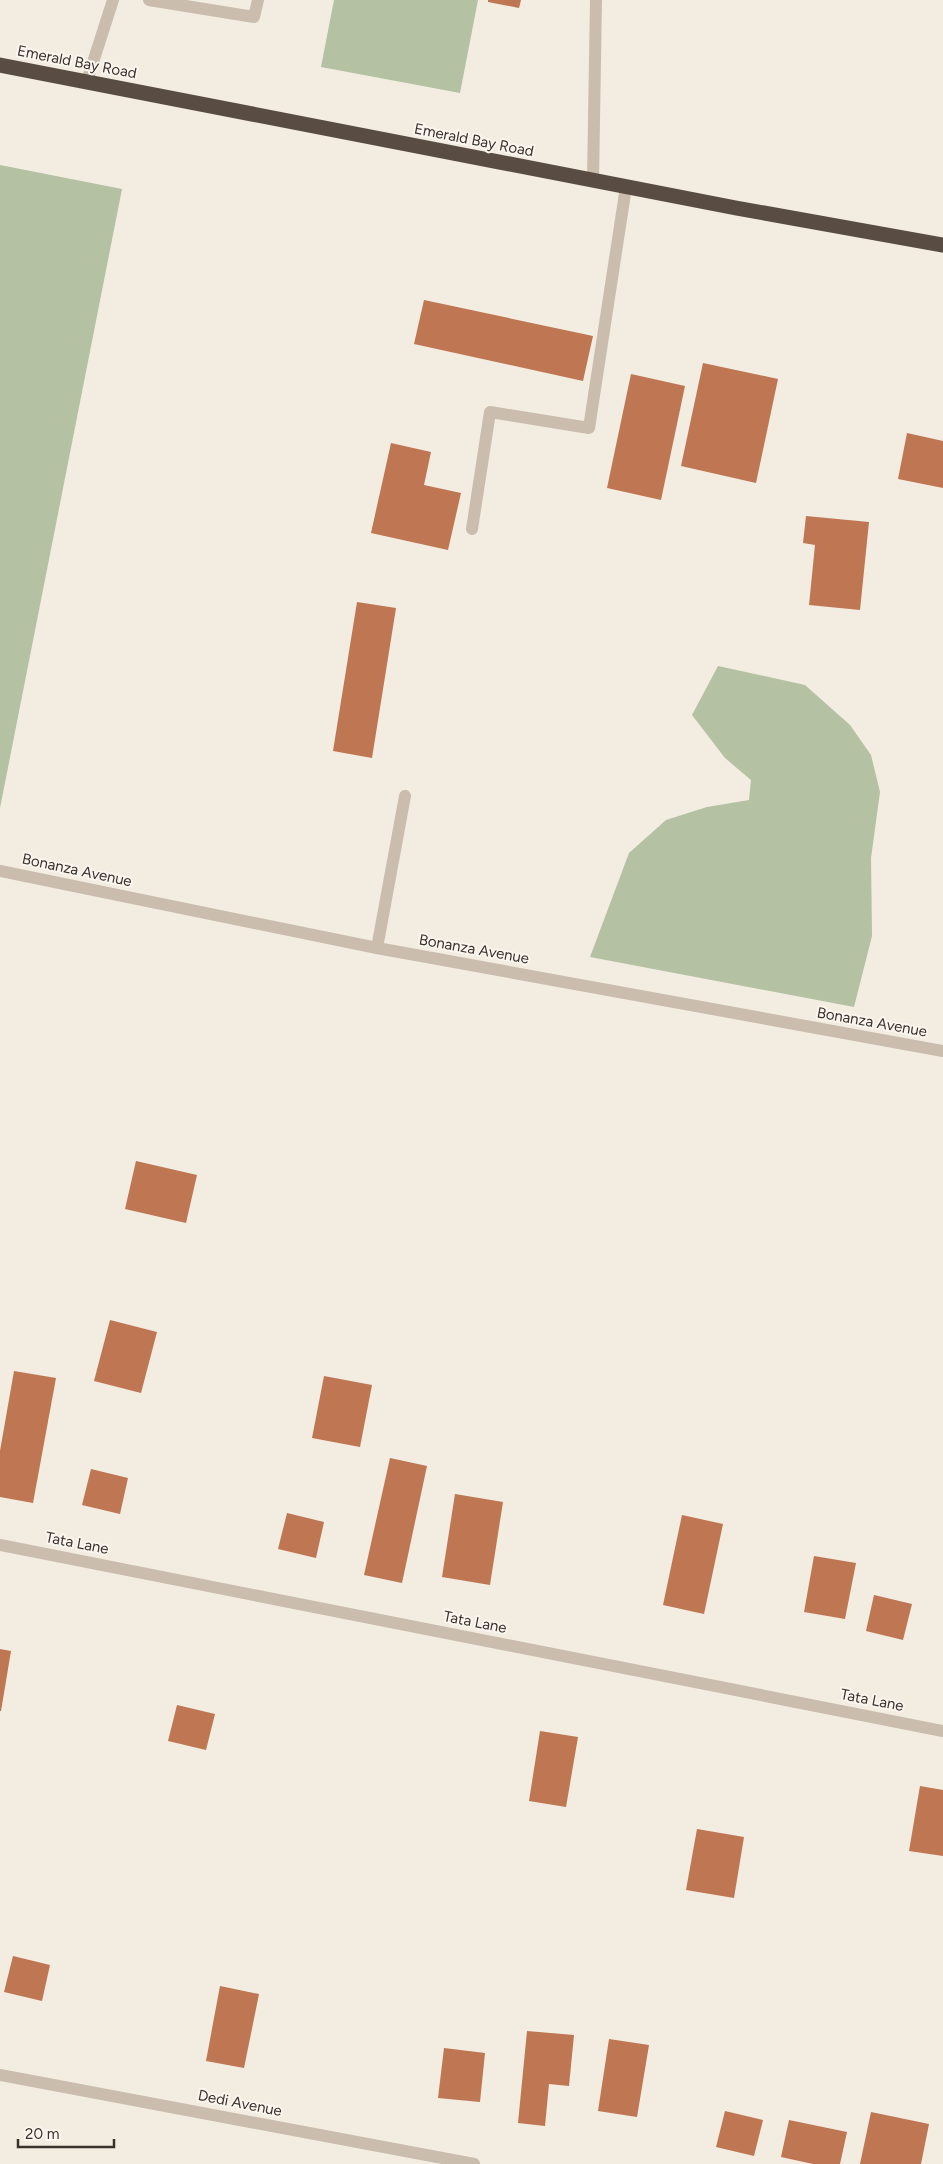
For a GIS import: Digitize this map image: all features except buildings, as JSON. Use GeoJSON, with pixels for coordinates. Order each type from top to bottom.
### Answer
{"type":"FeatureCollection","features":[{"type":"Feature","properties":{"kind":"highway","name":"Emerald Bay Road"},"geometry":{"type":"LineString","coordinates":[[0,65],[593,181],[943,245]]}},
{"type":"Feature","properties":{"kind":"street"},"geometry":{"type":"LineString","coordinates":[[87,81],[113,0]]}},
{"type":"Feature","properties":{"kind":"street"},"geometry":{"type":"LineString","coordinates":[[149,0],[254,17],[258,0]]}},
{"type":"Feature","properties":{"kind":"street"},"geometry":{"type":"LineString","coordinates":[[593,181],[596,0]]}},
{"type":"Feature","properties":{"kind":"street"},"geometry":{"type":"LineString","coordinates":[[472,529],[490,412],[589,428],[626,187]]}},
{"type":"Feature","properties":{"kind":"street"},"geometry":{"type":"LineString","coordinates":[[377,948],[404,796]]}},
{"type":"Feature","properties":{"kind":"street","name":"Bonanza Avenue"},"geometry":{"type":"LineString","coordinates":[[0,871],[377,948],[943,1051]]}},
{"type":"Feature","properties":{"kind":"street","name":"Tata Lane"},"geometry":{"type":"LineString","coordinates":[[0,1545],[943,1731]]}},
{"type":"Feature","properties":{"kind":"street","name":"Dedi Avenue"},"geometry":{"type":"LineString","coordinates":[[0,2074],[474,2164]]}},
{"type":"Feature","properties":{"kind":"green space"},"geometry":{"type":"Polygon","coordinates":[[[334,0],[478,0],[460,93],[321,67],[334,0]]]}},
{"type":"Feature","properties":{"kind":"green space"},"geometry":{"type":"Polygon","coordinates":[[[0,165],[122,189],[0,808],[0,165]]]}},
{"type":"Feature","properties":{"kind":"green space"},"geometry":{"type":"Polygon","coordinates":[[[718,666],[805,685],[850,725],[871,755],[880,792],[871,858],[872,936],[854,1007],[590,957],[629,853],[666,820],[707,807],[749,800],[751,780],[725,758],[692,715],[718,666]]]}}]}
